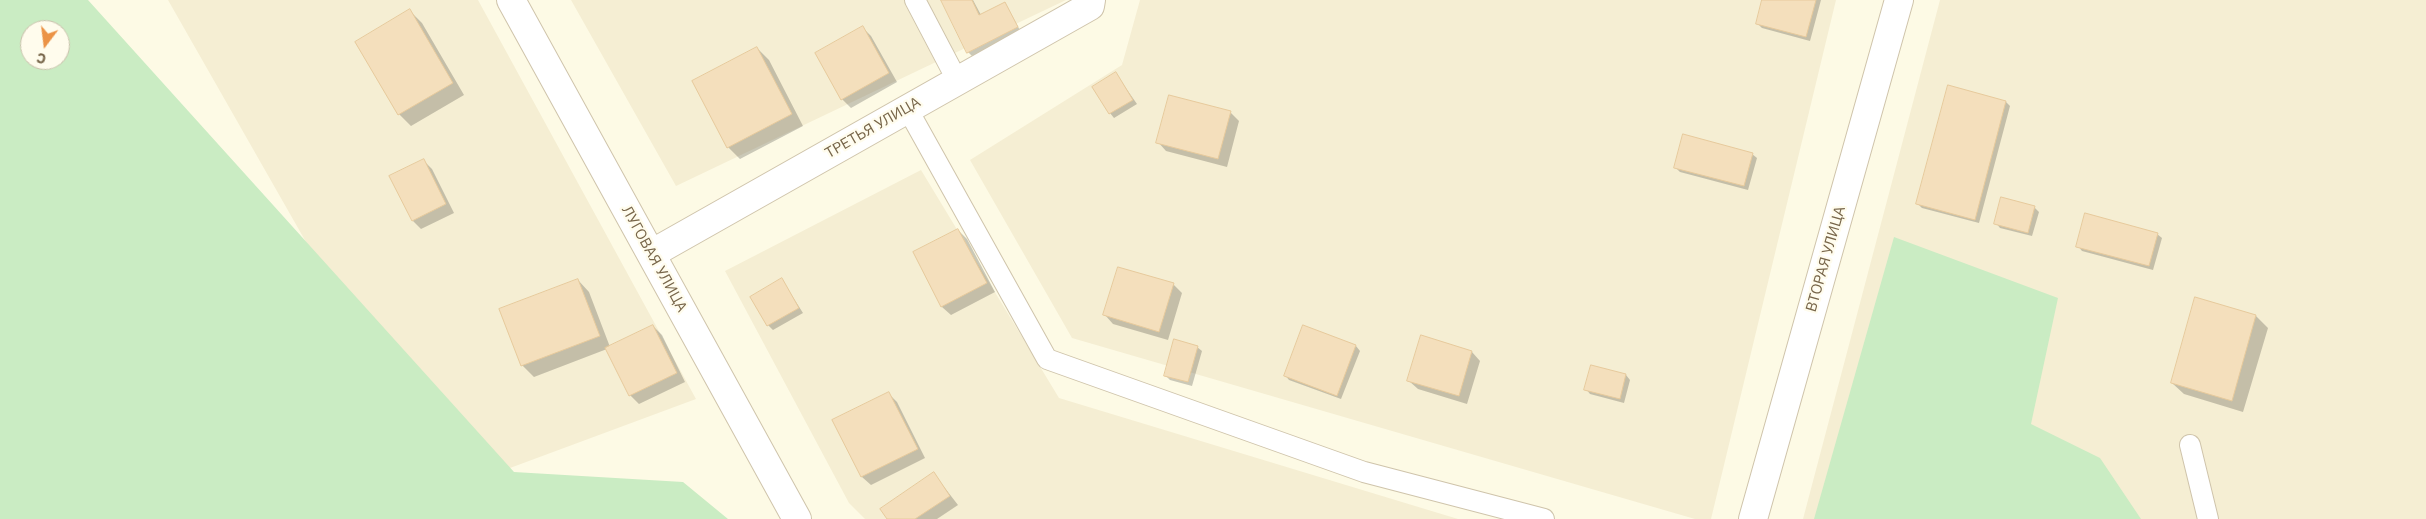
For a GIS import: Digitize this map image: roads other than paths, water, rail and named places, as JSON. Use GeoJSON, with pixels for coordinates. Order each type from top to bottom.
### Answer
{"type":"FeatureCollection","features":[{"type":"Feature","properties":{"kind":"street","name":"ЛУГОВАЯ УЛИЦА"},"geometry":{"type":"LineString","coordinates":[[511,0],[797,519]]}},
{"type":"Feature","properties":{"kind":"street","name":"ТРЕТЬЯ УЛИЦА"},"geometry":{"type":"LineString","coordinates":[[651,254],[906,108],[1090,6],[1091,0]]}},
{"type":"Feature","properties":{"kind":"street","name":"ВТОРАЯ УЛИЦА"},"geometry":{"type":"LineString","coordinates":[[1753,519],[1899,0]]}},
{"type":"Feature","properties":{"kind":"lane"},"geometry":{"type":"LineString","coordinates":[[916,0],[957,80]]}},
{"type":"Feature","properties":{"kind":"lane"},"geometry":{"type":"LineString","coordinates":[[906,108],[1047,359],[1364,472],[1544,519]]}},
{"type":"Feature","properties":{"kind":"lane"},"geometry":{"type":"LineString","coordinates":[[2190,445],[2208,519]]}}]}
